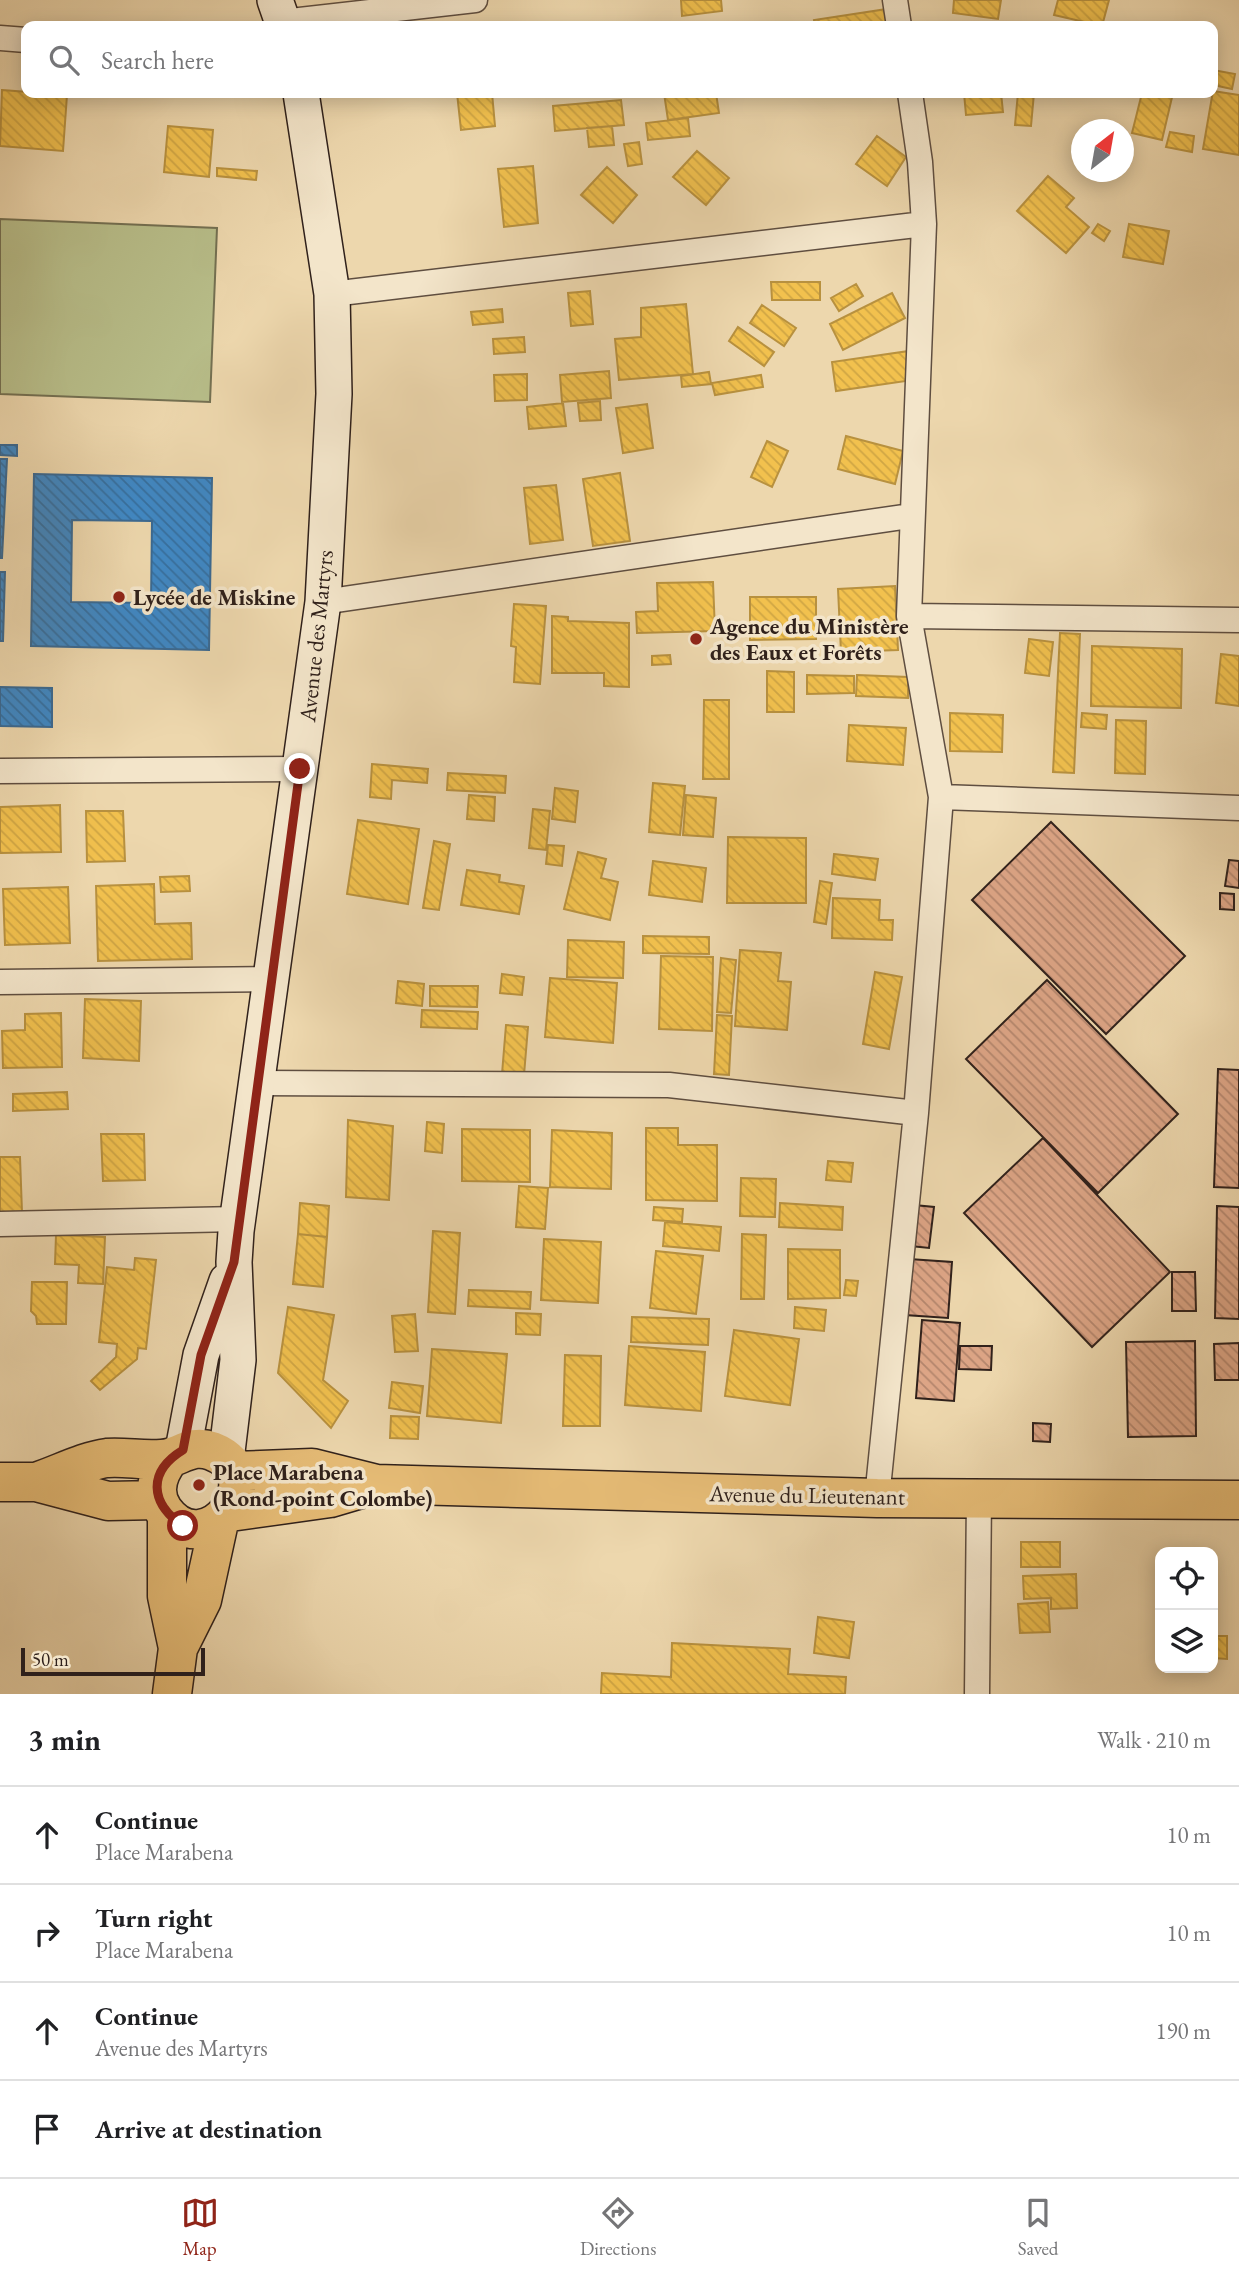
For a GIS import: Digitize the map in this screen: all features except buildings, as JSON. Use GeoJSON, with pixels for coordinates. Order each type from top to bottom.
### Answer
{"type":"FeatureCollection","features":[{"type":"Feature","properties":{"kind":"main road","name":"Avenue des Martyrs"},"geometry":{"type":"LineString","coordinates":[[230,1465],[238,1360],[234,1262],[238,1219],[323,602],[334,394],[332,294],[302,98]]}},
{"type":"Feature","properties":{"kind":"main road","name":"Avenue des Martyrs"},"geometry":{"type":"LineString","coordinates":[[177,1454],[201,1355],[234,1262]]}},
{"type":"Feature","properties":{"kind":"main road"},"geometry":{"type":"LineString","coordinates":[[18,1482],[105,1458],[177,1454],[206,1449],[230,1465],[238,1485],[237,1499],[225,1517],[202,1600],[178,1648],[172,1694]]}},
{"type":"Feature","properties":{"kind":"main road"},"geometry":{"type":"LineString","coordinates":[[177,1454],[161,1470],[157,1485],[163,1508],[167,1596],[178,1648]]}},
{"type":"Feature","properties":{"kind":"main road","name":"Avenue du Lieutenant"},"geometry":{"type":"LineString","coordinates":[[230,1465],[312,1468],[376,1484],[877,1497],[1239,1500]]}},
{"type":"Feature","properties":{"kind":"main road"},"geometry":{"type":"LineString","coordinates":[[18,1482],[108,1501],[163,1508],[183,1526],[201,1529],[225,1517]]}},
{"type":"Feature","properties":{"kind":"main road","name":"Avenue du Lieutenant"},"geometry":{"type":"LineString","coordinates":[[225,1517],[330,1498],[376,1484]]}},
{"type":"Feature","properties":{"kind":"street"},"geometry":{"type":"LineString","coordinates":[[280,16],[475,0]]}},
{"type":"Feature","properties":{"kind":"street"},"geometry":{"type":"LineString","coordinates":[[895,0],[899,21]]}},
{"type":"Feature","properties":{"kind":"street"},"geometry":{"type":"LineString","coordinates":[[0,37],[21,39]]}},
{"type":"Feature","properties":{"kind":"street"},"geometry":{"type":"LineString","coordinates":[[877,1497],[916,1114],[941,797],[909,616],[910,516],[923,224],[920,162],[911,98]]}},
{"type":"Feature","properties":{"kind":"street"},"geometry":{"type":"LineString","coordinates":[[332,294],[923,224]]}},
{"type":"Feature","properties":{"kind":"street"},"geometry":{"type":"LineString","coordinates":[[323,602],[910,516]]}},
{"type":"Feature","properties":{"kind":"street"},"geometry":{"type":"LineString","coordinates":[[909,616],[1239,620]]}},
{"type":"Feature","properties":{"kind":"street"},"geometry":{"type":"LineString","coordinates":[[0,771],[300,769]]}},
{"type":"Feature","properties":{"kind":"street"},"geometry":{"type":"LineString","coordinates":[[941,797],[1239,808]]}},
{"type":"Feature","properties":{"kind":"street"},"geometry":{"type":"LineString","coordinates":[[0,982],[271,979]]}},
{"type":"Feature","properties":{"kind":"street"},"geometry":{"type":"LineString","coordinates":[[257,1083],[668,1085],[916,1114]]}},
{"type":"Feature","properties":{"kind":"street"},"geometry":{"type":"LineString","coordinates":[[0,1224],[238,1219]]}},
{"type":"Feature","properties":{"kind":"street"},"geometry":{"type":"LineString","coordinates":[[976,1694],[979,1496]]}},
{"type":"Feature","properties":{"kind":"green space"},"geometry":{"type":"Polygon","coordinates":[[[0,219],[217,228],[210,402],[0,394],[0,219]]]}},
{"type":"Feature","properties":{"kind":"place","name":"Lycée de Miskine"},"geometry":{"type":"Point","coordinates":[119,597]}},
{"type":"Feature","properties":{"kind":"place","name":"Agence du Ministère des Eaux et Forêts"},"geometry":{"type":"Point","coordinates":[696,639]}},
{"type":"Feature","properties":{"kind":"place","name":"Place Marabena (Rond-point Colombe)"},"geometry":{"type":"Point","coordinates":[199,1485]}},
{"type":"Feature","properties":{"kind":"route"},"geometry":{"type":"LineString","coordinates":[[183,1526],[162,1508],[158,1500],[157,1485],[161,1470],[170,1458],[183,1450],[201,1355],[234,1262],[300,769]]}}]}
